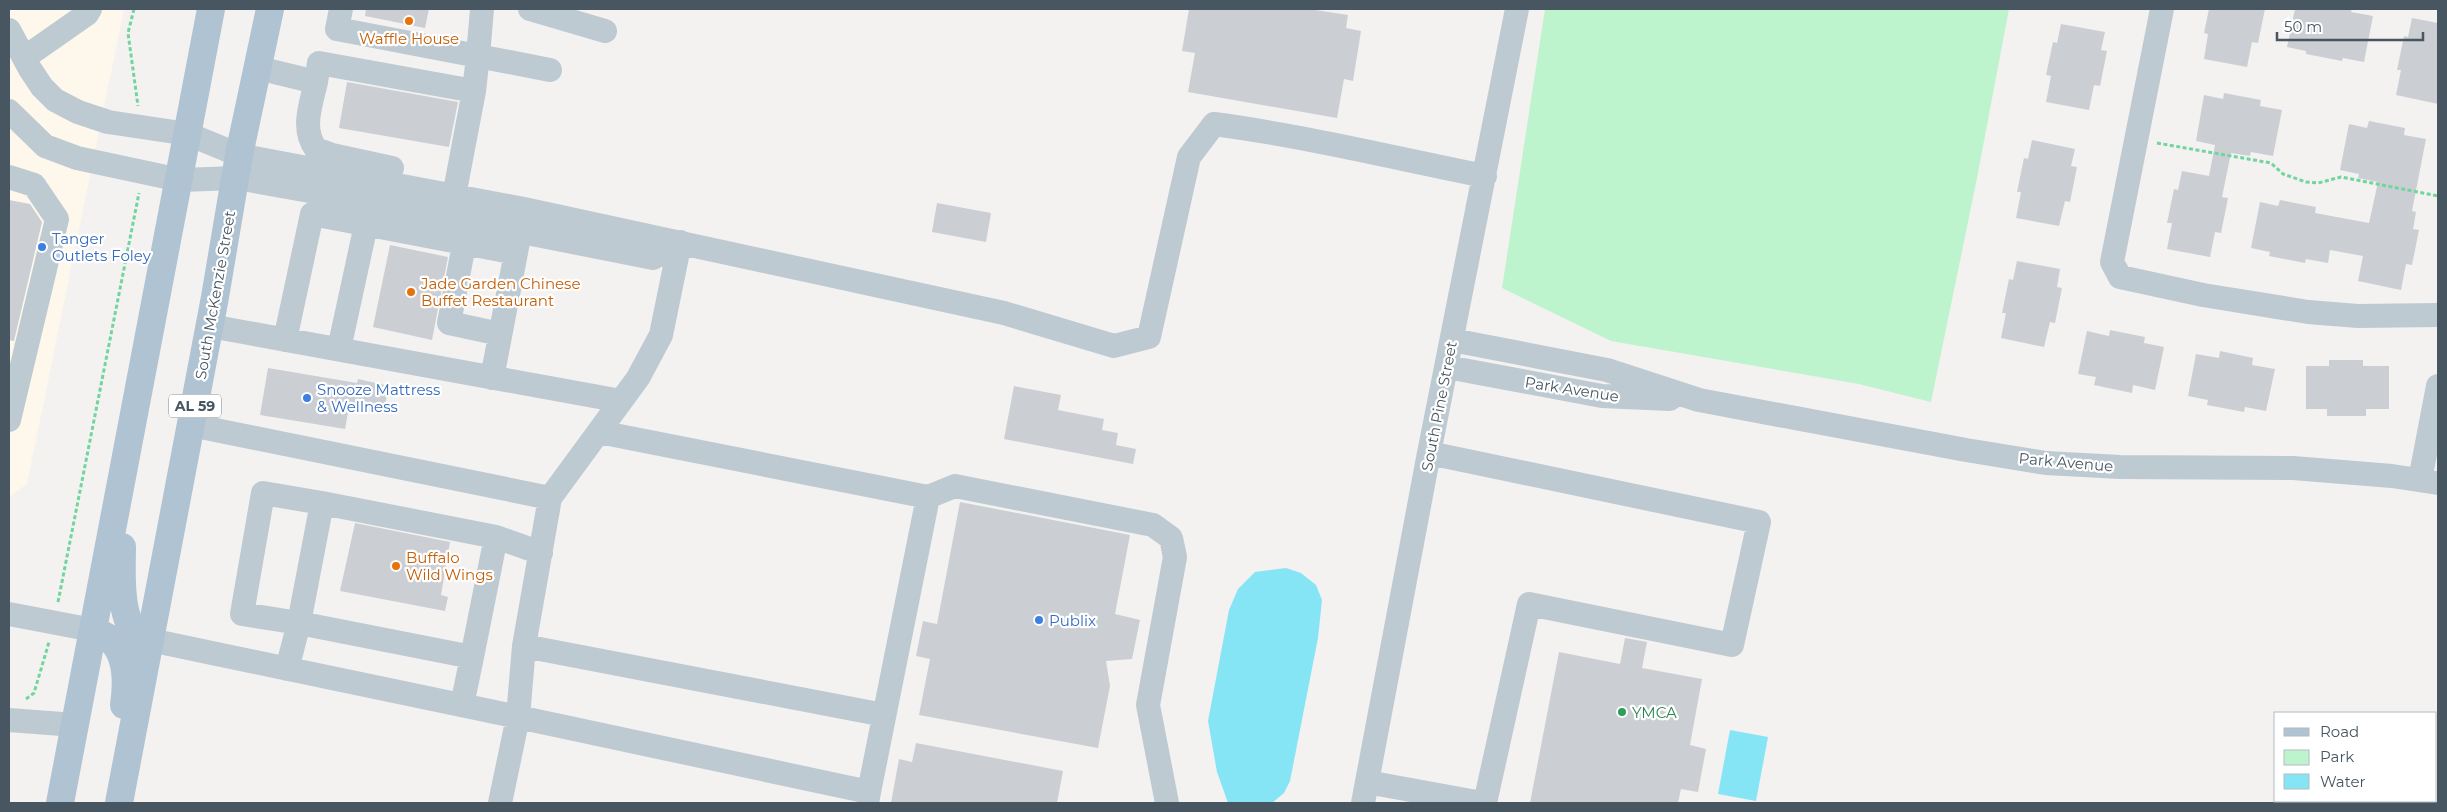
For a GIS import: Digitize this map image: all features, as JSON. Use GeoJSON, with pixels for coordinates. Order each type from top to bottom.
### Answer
{"type":"FeatureCollection","features":[{"type":"Feature","properties":{"kind":"main road"},"geometry":{"type":"LineString","coordinates":[[60,803],[211,9]]}},
{"type":"Feature","properties":{"kind":"main road","name":"South McKenzie Street"},"geometry":{"type":"LineString","coordinates":[[118,803],[210,326],[238,167],[270,9]]}},
{"type":"Feature","properties":{"kind":"main road"},"geometry":{"type":"LineString","coordinates":[[123,472],[122,588],[128,621],[139,636],[150,640]]}},
{"type":"Feature","properties":{"kind":"main road"},"geometry":{"type":"LineString","coordinates":[[93,630],[111,640],[124,664],[126,689],[110,803]]}},
{"type":"Feature","properties":{"kind":"street"},"geometry":{"type":"LineString","coordinates":[[24,58],[87,14],[90,9]]}},
{"type":"Feature","properties":{"kind":"street"},"geometry":{"type":"LineString","coordinates":[[482,9],[463,199],[464,244],[449,323],[500,334]]}},
{"type":"Feature","properties":{"kind":"street"},"geometry":{"type":"LineString","coordinates":[[530,9],[605,31]]}},
{"type":"Feature","properties":{"kind":"street","name":"South Pine Street"},"geometry":{"type":"LineString","coordinates":[[1365,792],[1429,453],[1517,9]]}},
{"type":"Feature","properties":{"kind":"street"},"geometry":{"type":"LineString","coordinates":[[2162,9],[2112,262],[2120,277],[2203,296],[2308,312],[2358,316],[2438,315]]}},
{"type":"Feature","properties":{"kind":"street"},"geometry":{"type":"LineString","coordinates":[[520,231],[463,199],[316,149],[308,133],[308,124],[317,72],[339,19],[478,56],[550,70]]}},
{"type":"Feature","properties":{"kind":"street"},"geometry":{"type":"LineString","coordinates":[[9,30],[42,87],[55,100],[78,112],[108,122],[141,127],[183,158],[463,199]]}},
{"type":"Feature","properties":{"kind":"street"},"geometry":{"type":"LineString","coordinates":[[258,68],[317,72],[474,91]]}},
{"type":"Feature","properties":{"kind":"street"},"geometry":{"type":"LineString","coordinates":[[9,111],[45,146],[77,158],[145,172],[183,158],[238,167],[371,202],[463,199],[575,204]]}},
{"type":"Feature","properties":{"kind":"street"},"geometry":{"type":"LineString","coordinates":[[286,340],[312,214],[464,244],[520,231],[680,242],[1004,313],[1114,346],[1149,336],[1189,157],[1214,124],[1278,132],[1367,153],[1485,176]]}},
{"type":"Feature","properties":{"kind":"street"},"geometry":{"type":"LineString","coordinates":[[9,177],[34,185],[57,219],[9,420]]}},
{"type":"Feature","properties":{"kind":"street"},"geometry":{"type":"LineString","coordinates":[[340,349],[371,202]]}},
{"type":"Feature","properties":{"kind":"street"},"geometry":{"type":"LineString","coordinates":[[492,378],[520,231]]}},
{"type":"Feature","properties":{"kind":"street"},"geometry":{"type":"LineString","coordinates":[[500,803],[518,717],[524,646],[550,498],[638,378],[661,335],[680,242]]}},
{"type":"Feature","properties":{"kind":"street"},"geometry":{"type":"LineString","coordinates":[[210,326],[621,401]]}},
{"type":"Feature","properties":{"kind":"street","name":"Park Avenue"},"geometry":{"type":"LineString","coordinates":[[1452,340],[1607,370],[1699,400],[2046,463],[2120,467],[2293,468],[2429,481]]}},
{"type":"Feature","properties":{"kind":"street","name":"Park Avenue"},"geometry":{"type":"LineString","coordinates":[[1447,367],[1602,396],[1699,400]]}},
{"type":"Feature","properties":{"kind":"street"},"geometry":{"type":"LineString","coordinates":[[2429,481],[2438,386]]}},
{"type":"Feature","properties":{"kind":"street"},"geometry":{"type":"LineString","coordinates":[[191,425],[550,498]]}},
{"type":"Feature","properties":{"kind":"street"},"geometry":{"type":"LineString","coordinates":[[599,432],[928,497],[955,486],[1153,526],[1171,538],[1175,557],[1148,705],[1167,803]]}},
{"type":"Feature","properties":{"kind":"street"},"geometry":{"type":"LineString","coordinates":[[1365,792],[1484,803],[1529,604],[1732,645],[1759,522],[1429,453]]}},
{"type":"Feature","properties":{"kind":"street"},"geometry":{"type":"LineString","coordinates":[[472,657],[242,614],[263,493],[496,537],[541,553]]}},
{"type":"Feature","properties":{"kind":"street"},"geometry":{"type":"LineString","coordinates":[[150,640],[518,717],[868,798],[928,497]]}},
{"type":"Feature","properties":{"kind":"street"},"geometry":{"type":"LineString","coordinates":[[287,669],[299,624],[322,503]]}},
{"type":"Feature","properties":{"kind":"street"},"geometry":{"type":"LineString","coordinates":[[462,705],[496,537]]}},
{"type":"Feature","properties":{"kind":"street"},"geometry":{"type":"LineString","coordinates":[[9,614],[93,630]]}},
{"type":"Feature","properties":{"kind":"street"},"geometry":{"type":"LineString","coordinates":[[524,646],[884,715]]}},
{"type":"Feature","properties":{"kind":"street"},"geometry":{"type":"LineString","coordinates":[[15,711],[75,725]]}},
{"type":"Feature","properties":{"kind":"path"},"geometry":{"type":"LineString","coordinates":[[134,9],[128,33],[141,127]]}},
{"type":"Feature","properties":{"kind":"path"},"geometry":{"type":"LineString","coordinates":[[2136,139],[2271,162],[2283,174],[2306,182],[2318,183],[2342,177],[2438,196]]}},
{"type":"Feature","properties":{"kind":"path"},"geometry":{"type":"LineString","coordinates":[[15,711],[34,693],[54,622],[134,212],[145,172]]}},
{"type":"Feature","properties":{"kind":"shaded area","name":"Tanger Outlets Foley"},"geometry":{"type":"Polygon","coordinates":[[[9,9],[124,9],[27,484],[9,497],[9,9]]]}},
{"type":"Feature","properties":{"kind":"green space"},"geometry":{"type":"Polygon","coordinates":[[[1545,9],[2009,9],[1977,178],[1931,402],[1859,384],[1611,341],[1502,288],[1545,9]]]}},
{"type":"Feature","properties":{"kind":"water"},"geometry":{"type":"Polygon","coordinates":[[[1286,568],[1301,573],[1316,585],[1322,600],[1318,638],[1290,781],[1284,793],[1272,803],[1228,803],[1217,772],[1208,721],[1229,610],[1238,589],[1255,572],[1286,568]]]}},
{"type":"Feature","properties":{"kind":"water"},"geometry":{"type":"Polygon","coordinates":[[[1730,730],[1768,737],[1756,801],[1718,794],[1730,730]]]}},
{"type":"Feature","properties":{"kind":"building","name":"Waffle House"},"geometry":{"type":"Polygon","coordinates":[[[366,9],[429,9],[425,28],[365,16],[366,9]]]}},
{"type":"Feature","properties":{"kind":"building"},"geometry":{"type":"Polygon","coordinates":[[[1189,9],[1309,9],[1348,15],[1346,28],[1361,31],[1353,81],[1344,79],[1337,118],[1188,92],[1195,53],[1182,51],[1189,9]]]}},
{"type":"Feature","properties":{"kind":"building"},"geometry":{"type":"Polygon","coordinates":[[[2209,9],[2265,9],[2258,43],[2252,42],[2247,67],[2204,59],[2208,34],[2204,33],[2209,9]]]}},
{"type":"Feature","properties":{"kind":"building"},"geometry":{"type":"Polygon","coordinates":[[[2295,9],[2352,9],[2351,12],[2373,16],[2364,62],[2343,58],[2342,61],[2306,54],[2306,51],[2287,47],[2295,9]]]}},
{"type":"Feature","properties":{"kind":"building"},"geometry":{"type":"Polygon","coordinates":[[[2412,18],[2438,23],[2438,104],[2396,95],[2401,70],[2397,70],[2404,36],[2408,37],[2412,18]]]}},
{"type":"Feature","properties":{"kind":"building"},"geometry":{"type":"Polygon","coordinates":[[[2061,24],[2105,32],[2101,50],[2107,51],[2100,86],[2094,85],[2089,110],[2046,102],[2051,76],[2046,75],[2053,42],[2057,43],[2061,24]]]}},
{"type":"Feature","properties":{"kind":"building"},"geometry":{"type":"Polygon","coordinates":[[[347,82],[458,102],[449,147],[339,128],[347,82]]]}},
{"type":"Feature","properties":{"kind":"building"},"geometry":{"type":"Polygon","coordinates":[[[2224,93],[2261,100],[2260,106],[2282,110],[2273,156],[2251,152],[2250,156],[2231,153],[2222,197],[2228,198],[2221,233],[2215,232],[2210,257],[2167,249],[2172,223],[2167,223],[2174,189],[2178,190],[2182,171],[2209,176],[2215,145],[2196,141],[2204,95],[2223,99],[2224,93]]]}},
{"type":"Feature","properties":{"kind":"building"},"geometry":{"type":"Polygon","coordinates":[[[2369,121],[2405,128],[2404,135],[2426,139],[2412,211],[2416,212],[2413,229],[2419,230],[2412,265],[2406,264],[2401,290],[2358,281],[2363,256],[2330,250],[2328,263],[2306,259],[2305,263],[2269,256],[2270,252],[2251,248],[2260,202],[2278,206],[2280,200],[2316,207],[2315,213],[2369,223],[2378,182],[2358,178],[2359,174],[2340,170],[2349,124],[2367,128],[2369,121]]]}},
{"type":"Feature","properties":{"kind":"building"},"geometry":{"type":"Polygon","coordinates":[[[2032,140],[2075,149],[2071,166],[2077,167],[2070,202],[2065,201],[2059,226],[2016,218],[2021,192],[2017,192],[2024,158],[2028,159],[2032,140]]]}},
{"type":"Feature","properties":{"kind":"building"},"geometry":{"type":"Polygon","coordinates":[[[9,200],[30,204],[42,222],[14,341],[9,340],[9,200]]]}},
{"type":"Feature","properties":{"kind":"building"},"geometry":{"type":"Polygon","coordinates":[[[937,203],[991,213],[986,242],[932,232],[937,203]]]}},
{"type":"Feature","properties":{"kind":"building","name":"Jade Garden Chinese Buffet Restaurant"},"geometry":{"type":"Polygon","coordinates":[[[390,245],[448,257],[432,340],[373,327],[390,245]]]}},
{"type":"Feature","properties":{"kind":"building"},"geometry":{"type":"Polygon","coordinates":[[[2017,261],[2060,269],[2057,287],[2062,288],[2055,323],[2050,322],[2044,347],[2001,338],[2006,313],[2002,313],[2009,279],[2013,280],[2017,261]]]}},
{"type":"Feature","properties":{"kind":"building"},"geometry":{"type":"Polygon","coordinates":[[[2110,330],[2145,337],[2144,343],[2164,347],[2155,390],[2133,385],[2132,393],[2094,385],[2096,377],[2078,374],[2087,331],[2109,336],[2110,330]]]}},
{"type":"Feature","properties":{"kind":"building"},"geometry":{"type":"Polygon","coordinates":[[[2220,351],[2253,358],[2252,365],[2275,369],[2266,411],[2245,407],[2244,412],[2207,405],[2208,400],[2188,396],[2196,354],[2219,358],[2220,351]]]}},
{"type":"Feature","properties":{"kind":"building"},"geometry":{"type":"Polygon","coordinates":[[[2329,360],[2363,360],[2363,366],[2389,366],[2389,409],[2366,409],[2366,416],[2327,416],[2327,409],[2306,409],[2306,366],[2329,366],[2329,360]]]}},
{"type":"Feature","properties":{"kind":"building","name":"Snooze Mattress & Wellness"},"geometry":{"type":"Polygon","coordinates":[[[268,368],[357,383],[358,379],[389,386],[383,414],[349,407],[345,429],[260,415],[268,368]]]}},
{"type":"Feature","properties":{"kind":"building"},"geometry":{"type":"Polygon","coordinates":[[[1014,386],[1061,395],[1058,410],[1104,419],[1102,430],[1118,433],[1116,445],[1136,449],[1133,464],[1004,439],[1014,386]]]}},
{"type":"Feature","properties":{"kind":"building","name":"Publix"},"geometry":{"type":"Polygon","coordinates":[[[960,502],[1130,535],[1115,614],[1140,620],[1132,659],[1106,661],[1110,686],[1098,748],[919,715],[930,659],[916,656],[923,621],[937,624],[960,502]]]}},
{"type":"Feature","properties":{"kind":"building","name":"Buffalo Wild Wings"},"geometry":{"type":"Polygon","coordinates":[[[355,523],[450,542],[441,595],[448,597],[445,611],[340,591],[355,523]]]}},
{"type":"Feature","properties":{"kind":"building","name":"YMCA"},"geometry":{"type":"Polygon","coordinates":[[[1625,638],[1647,642],[1642,668],[1702,679],[1690,745],[1706,749],[1698,792],[1681,789],[1678,803],[1530,803],[1559,652],[1620,664],[1625,638]]]}},
{"type":"Feature","properties":{"kind":"building"},"geometry":{"type":"Polygon","coordinates":[[[916,743],[1063,771],[1057,803],[891,803],[899,759],[912,762],[916,743]]]}},
{"type":"Feature","properties":{"kind":"place","name":"Waffle House"},"geometry":{"type":"Point","coordinates":[409,21]}},
{"type":"Feature","properties":{"kind":"place","name":"Tanger Outlets Foley"},"geometry":{"type":"Point","coordinates":[42,247]}},
{"type":"Feature","properties":{"kind":"place","name":"Jade Garden Chinese Buffet Restaurant"},"geometry":{"type":"Point","coordinates":[411,292]}},
{"type":"Feature","properties":{"kind":"place","name":"Snooze Mattress & Wellness"},"geometry":{"type":"Point","coordinates":[307,398]}},
{"type":"Feature","properties":{"kind":"place","name":"Buffalo Wild Wings"},"geometry":{"type":"Point","coordinates":[396,566]}},
{"type":"Feature","properties":{"kind":"place","name":"Publix"},"geometry":{"type":"Point","coordinates":[1039,620]}},
{"type":"Feature","properties":{"kind":"place","name":"YMCA"},"geometry":{"type":"Point","coordinates":[1622,712]}}]}
